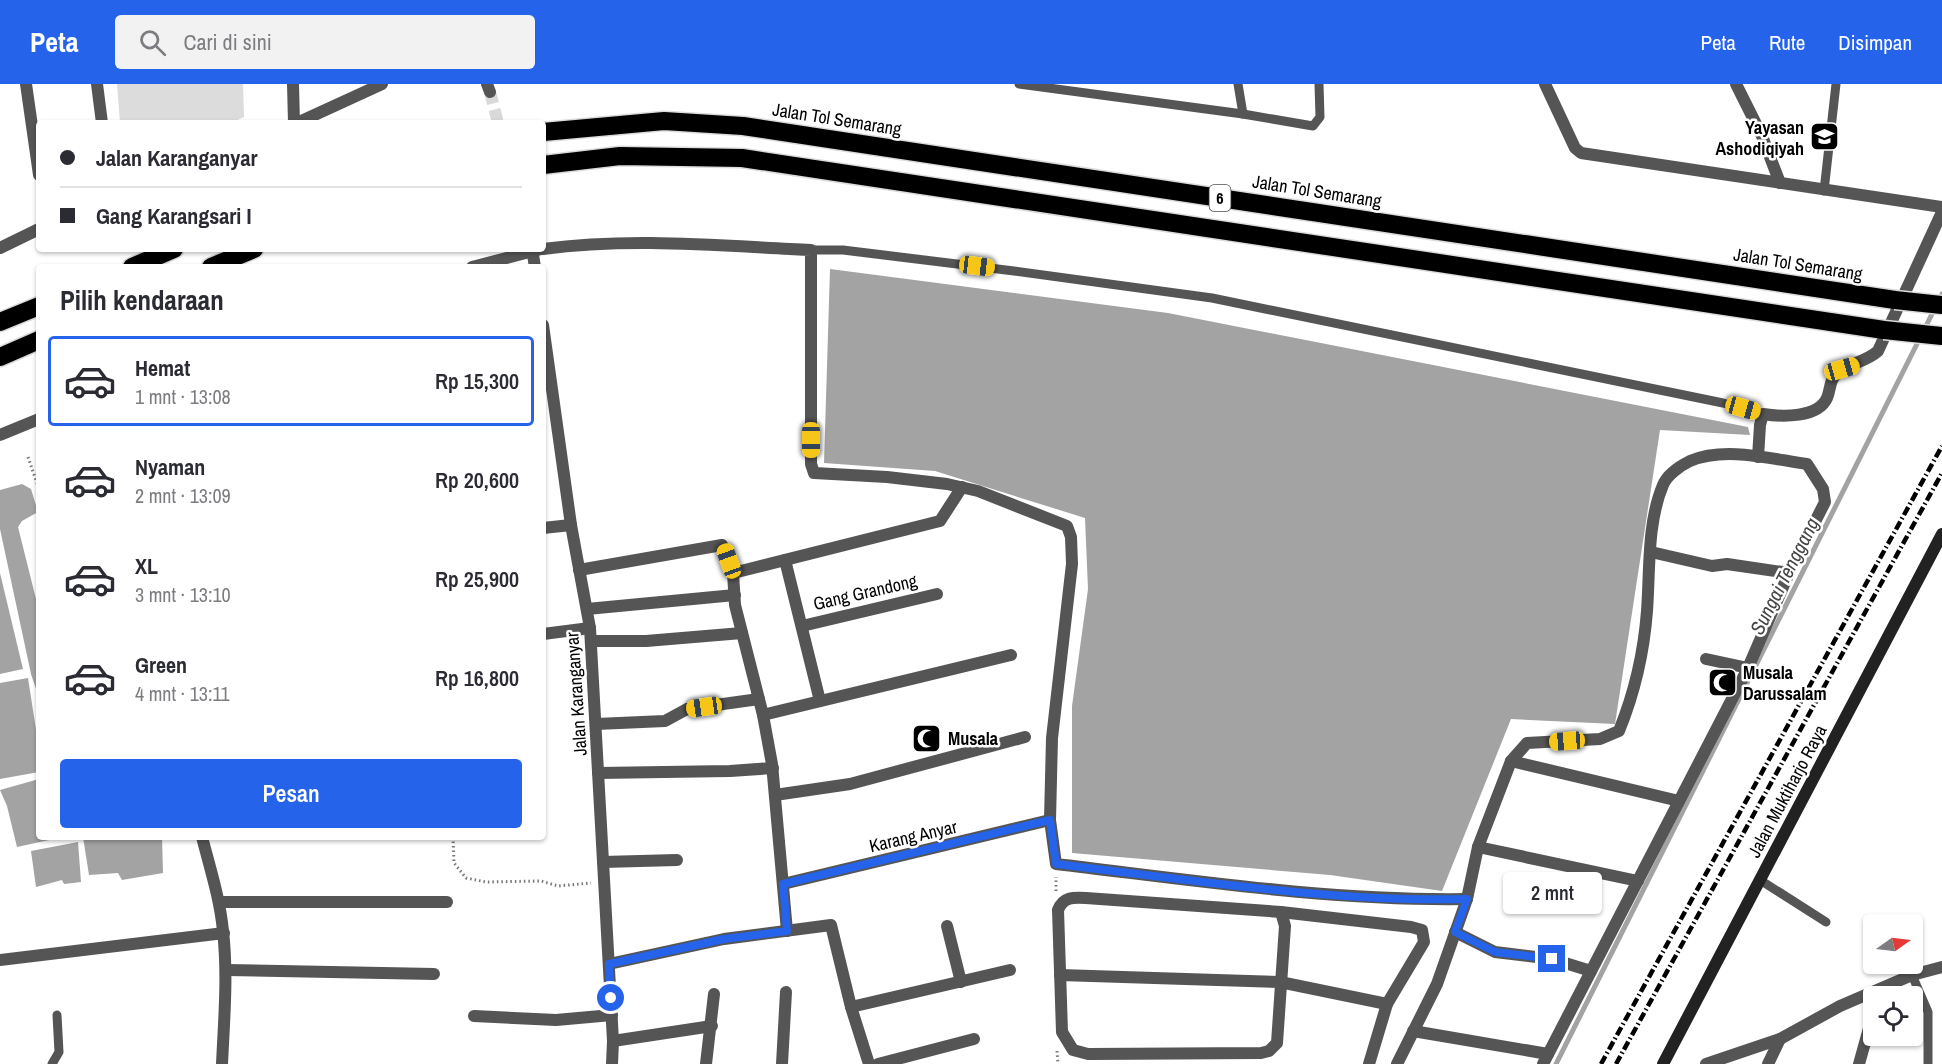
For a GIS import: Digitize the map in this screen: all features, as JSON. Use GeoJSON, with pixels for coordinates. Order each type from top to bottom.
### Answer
{"type":"FeatureCollection","features":[{"type":"Feature","properties":{"kind":"highway","name":"Jalan Tol Semarang"},"geometry":{"type":"LineString","coordinates":[[546,132],[664,121],[743,126],[1895,300],[1942,305]]}},
{"type":"Feature","properties":{"kind":"highway","name":"6"},"geometry":{"type":"LineString","coordinates":[[546,165],[620,156],[742,158],[1884,330],[1942,336]]}},
{"type":"Feature","properties":{"kind":"highway"},"geometry":{"type":"LineString","coordinates":[[139,264],[167,252]]}},
{"type":"Feature","properties":{"kind":"highway"},"geometry":{"type":"LineString","coordinates":[[218,264],[247,252]]}},
{"type":"Feature","properties":{"kind":"highway"},"geometry":{"type":"LineString","coordinates":[[0,322],[36,307]]}},
{"type":"Feature","properties":{"kind":"highway"},"geometry":{"type":"LineString","coordinates":[[0,357],[36,341]]}},
{"type":"Feature","properties":{"kind":"street"},"geometry":{"type":"LineString","coordinates":[[26,84],[36,154]]}},
{"type":"Feature","properties":{"kind":"street"},"geometry":{"type":"LineString","coordinates":[[97,84],[102,120]]}},
{"type":"Feature","properties":{"kind":"street"},"geometry":{"type":"LineString","coordinates":[[293,84],[296,120]]}},
{"type":"Feature","properties":{"kind":"street"},"geometry":{"type":"LineString","coordinates":[[1545,84],[1575,148],[1588,155],[1942,209],[1878,351],[1870,358],[1842,369],[1832,378],[1827,398],[1814,411],[1773,416],[1762,420],[1758,457]]}},
{"type":"Feature","properties":{"kind":"street"},"geometry":{"type":"LineString","coordinates":[[1736,84],[1762,135],[1780,183]]}},
{"type":"Feature","properties":{"kind":"street"},"geometry":{"type":"LineString","coordinates":[[302,120],[374,86]]}},
{"type":"Feature","properties":{"kind":"street"},"geometry":{"type":"LineString","coordinates":[[0,249],[36,231]]}},
{"type":"Feature","properties":{"kind":"street"},"geometry":{"type":"LineString","coordinates":[[546,248],[608,243],[660,242],[811,250],[811,464],[814,473],[916,479],[962,487],[1057,520],[1067,526],[1071,537],[1072,564],[1052,738],[1050,820],[1056,864],[1277,890],[1467,899]]}},
{"type":"Feature","properties":{"kind":"street"},"geometry":{"type":"LineString","coordinates":[[483,264],[526,252]]}},
{"type":"Feature","properties":{"kind":"street","name":"Jalan Karanganyar"},"geometry":{"type":"LineString","coordinates":[[546,346],[571,525],[590,628],[612,1015],[612,1064]]}},
{"type":"Feature","properties":{"kind":"street"},"geometry":{"type":"LineString","coordinates":[[0,435],[36,420]]}},
{"type":"Feature","properties":{"kind":"street"},"geometry":{"type":"LineString","coordinates":[[1397,1064],[1413,1031],[1437,984],[1467,899],[1478,847],[1511,761],[1527,743],[1600,739],[1619,731],[1633,692],[1646,615],[1655,508],[1664,482],[1673,471],[1690,461],[1720,454],[1807,464],[1823,489],[1825,502],[1789,573],[1748,668],[1545,1059],[1413,1031]]}},
{"type":"Feature","properties":{"kind":"street"},"geometry":{"type":"LineString","coordinates":[[733,573],[940,521],[962,487]]}},
{"type":"Feature","properties":{"kind":"street"},"geometry":{"type":"LineString","coordinates":[[546,528],[571,525]]}},
{"type":"Feature","properties":{"kind":"street","name":"Jalan Muktiharjo Raya"},"geometry":{"type":"LineString","coordinates":[[1663,1064],[1942,534]]}},
{"type":"Feature","properties":{"kind":"street"},"geometry":{"type":"LineString","coordinates":[[579,570],[717,544],[722,545],[733,573],[742,633],[764,715],[773,768],[787,931]]}},
{"type":"Feature","properties":{"kind":"street"},"geometry":{"type":"LineString","coordinates":[[1651,552],[1712,566],[1727,564],[1789,573]]}},
{"type":"Feature","properties":{"kind":"street"},"geometry":{"type":"LineString","coordinates":[[785,560],[820,700]]}},
{"type":"Feature","properties":{"kind":"street","name":"Gang Grandong"},"geometry":{"type":"LineString","coordinates":[[802,626],[937,594]]}},
{"type":"Feature","properties":{"kind":"street"},"geometry":{"type":"LineString","coordinates":[[587,609],[735,595]]}},
{"type":"Feature","properties":{"kind":"street"},"geometry":{"type":"LineString","coordinates":[[546,634],[590,628]]}},
{"type":"Feature","properties":{"kind":"street"},"geometry":{"type":"LineString","coordinates":[[591,641],[646,641],[742,633]]}},
{"type":"Feature","properties":{"kind":"street"},"geometry":{"type":"LineString","coordinates":[[764,715],[1011,655]]}},
{"type":"Feature","properties":{"kind":"street"},"geometry":{"type":"LineString","coordinates":[[1706,659],[1748,668]]}},
{"type":"Feature","properties":{"kind":"street"},"geometry":{"type":"LineString","coordinates":[[596,724],[664,721],[687,710],[759,699]]}},
{"type":"Feature","properties":{"kind":"street"},"geometry":{"type":"LineString","coordinates":[[775,795],[850,784],[1025,737]]}},
{"type":"Feature","properties":{"kind":"street"},"geometry":{"type":"LineString","coordinates":[[1511,761],[1679,801]]}},
{"type":"Feature","properties":{"kind":"street"},"geometry":{"type":"LineString","coordinates":[[598,773],[773,768]]}},
{"type":"Feature","properties":{"kind":"street","name":"Karang Anyar"},"geometry":{"type":"LineString","coordinates":[[783,884],[1050,820]]}},
{"type":"Feature","properties":{"kind":"street"},"geometry":{"type":"LineString","coordinates":[[203,840],[219,902],[224,933],[226,970],[222,1064]]}},
{"type":"Feature","properties":{"kind":"street"},"geometry":{"type":"LineString","coordinates":[[1478,847],[1638,881]]}},
{"type":"Feature","properties":{"kind":"street"},"geometry":{"type":"LineString","coordinates":[[603,862],[677,860]]}},
{"type":"Feature","properties":{"kind":"street"},"geometry":{"type":"LineString","coordinates":[[1281,912],[1285,926],[1277,1043],[1269,1051],[1088,1054],[1073,1050],[1062,1032],[1058,910],[1061,902],[1066,899],[1086,898],[1281,912],[1422,930],[1424,942],[1387,1004],[1369,1064]]}},
{"type":"Feature","properties":{"kind":"street"},"geometry":{"type":"LineString","coordinates":[[219,902],[447,902]]}},
{"type":"Feature","properties":{"kind":"street"},"geometry":{"type":"LineString","coordinates":[[609,964],[724,939],[831,925],[851,1007],[869,1064]]}},
{"type":"Feature","properties":{"kind":"street"},"geometry":{"type":"LineString","coordinates":[[947,926],[961,982]]}},
{"type":"Feature","properties":{"kind":"street"},"geometry":{"type":"LineString","coordinates":[[1455,932],[1495,952],[1552,959],[1591,971]]}},
{"type":"Feature","properties":{"kind":"street"},"geometry":{"type":"LineString","coordinates":[[0,960],[224,933]]}},
{"type":"Feature","properties":{"kind":"street"},"geometry":{"type":"LineString","coordinates":[[1887,986],[1912,975],[1942,967]]}},
{"type":"Feature","properties":{"kind":"street"},"geometry":{"type":"LineString","coordinates":[[226,970],[434,974]]}},
{"type":"Feature","properties":{"kind":"street"},"geometry":{"type":"LineString","coordinates":[[851,1007],[1010,970]]}},
{"type":"Feature","properties":{"kind":"street"},"geometry":{"type":"LineString","coordinates":[[1060,975],[1281,982],[1387,1004]]}},
{"type":"Feature","properties":{"kind":"street"},"geometry":{"type":"LineString","coordinates":[[782,1064],[786,992]]}},
{"type":"Feature","properties":{"kind":"street"},"geometry":{"type":"LineString","coordinates":[[706,1064],[714,994]]}},
{"type":"Feature","properties":{"kind":"street"},"geometry":{"type":"LineString","coordinates":[[1706,1064],[1780,1039],[1815,1018],[1863,997]]}},
{"type":"Feature","properties":{"kind":"street"},"geometry":{"type":"LineString","coordinates":[[474,1016],[556,1020],[612,1015]]}},
{"type":"Feature","properties":{"kind":"street"},"geometry":{"type":"LineString","coordinates":[[613,1041],[712,1026]]}},
{"type":"Feature","properties":{"kind":"street"},"geometry":{"type":"LineString","coordinates":[[1768,1064],[1780,1039]]}},
{"type":"Feature","properties":{"kind":"street"},"geometry":{"type":"LineString","coordinates":[[878,1064],[974,1040]]}},
{"type":"Feature","properties":{"kind":"street"},"geometry":{"type":"LineString","coordinates":[[1858,1064],[1863,1046]]}},
{"type":"Feature","properties":{"kind":"lane"},"geometry":{"type":"LineString","coordinates":[[1019,84],[1243,114],[1312,126],[1320,117],[1319,84]]}},
{"type":"Feature","properties":{"kind":"lane"},"geometry":{"type":"LineString","coordinates":[[1238,84],[1243,114]]}},
{"type":"Feature","properties":{"kind":"lane"},"geometry":{"type":"LineString","coordinates":[[1824,191],[1836,84]]}},
{"type":"Feature","properties":{"kind":"lane"},"geometry":{"type":"LineString","coordinates":[[811,250],[843,250],[1005,269],[1212,298],[1723,403],[1762,420]]}},
{"type":"Feature","properties":{"kind":"lane"},"geometry":{"type":"LineString","coordinates":[[1760,880],[1826,922]]}},
{"type":"Feature","properties":{"kind":"lane"},"geometry":{"type":"LineString","coordinates":[[1912,975],[1928,1012],[1928,1064]]}},
{"type":"Feature","properties":{"kind":"lane"},"geometry":{"type":"LineString","coordinates":[[52,1064],[59,1052],[57,1015]]}},
{"type":"Feature","properties":{"kind":"path"},"geometry":{"type":"LineString","coordinates":[[28,457],[36,480]]}},
{"type":"Feature","properties":{"kind":"path"},"geometry":{"type":"LineString","coordinates":[[453,840],[454,863],[466,878],[486,882],[541,881],[558,886],[604,881]]}},
{"type":"Feature","properties":{"kind":"shaded area"},"geometry":{"type":"Polygon","coordinates":[[[117,84],[243,84],[244,117],[238,120],[120,120],[117,84]]]}},
{"type":"Feature","properties":{"kind":"shaded area"},"geometry":{"type":"Polygon","coordinates":[[[830,269],[1168,313],[1748,427],[1750,435],[1660,430],[1615,724],[1511,719],[1442,891],[1330,875],[1072,853],[1072,706],[1088,589],[1085,518],[935,471],[824,463],[830,269]]]}},
{"type":"Feature","properties":{"kind":"shaded area"},"geometry":{"type":"Polygon","coordinates":[[[22,484],[31,489],[36,505],[36,513],[22,521],[18,527],[36,599],[36,689],[0,529],[0,490],[22,484]]]}},
{"type":"Feature","properties":{"kind":"shaded area"},"geometry":{"type":"Polygon","coordinates":[[[0,573],[23,669],[0,674],[0,573]]]}},
{"type":"Feature","properties":{"kind":"shaded area"},"geometry":{"type":"Polygon","coordinates":[[[28,678],[36,730],[36,773],[0,779],[0,683],[28,678]]]}},
{"type":"Feature","properties":{"kind":"shaded area"},"geometry":{"type":"Polygon","coordinates":[[[36,780],[36,840],[49,840],[17,847],[7,806],[0,790],[36,780]]]}},
{"type":"Feature","properties":{"kind":"shaded area"},"geometry":{"type":"Polygon","coordinates":[[[83,840],[162,840],[163,873],[122,880],[118,873],[89,875],[83,840]]]}},
{"type":"Feature","properties":{"kind":"shaded area"},"geometry":{"type":"Polygon","coordinates":[[[78,842],[81,882],[64,884],[62,880],[36,887],[31,851],[78,842]]]}},
{"type":"Feature","properties":{"kind":"waterway","name":"Sungai Tenggang"},"geometry":{"type":"LineString","coordinates":[[1556,1064],[1942,294]]}},
{"type":"Feature","properties":{"kind":"tunnel"},"geometry":{"type":"LineString","coordinates":[[490,92],[497,120]]}},
{"type":"Feature","properties":{"kind":"railway"},"geometry":{"type":"LineString","coordinates":[[1601,1064],[1942,446]]}},
{"type":"Feature","properties":{"kind":"railway"},"geometry":{"type":"LineString","coordinates":[[1616,1064],[1942,473]]}},
{"type":"Feature","properties":{"kind":"place","name":"Yayasan Ashodiqiyah"},"geometry":{"type":"Point","coordinates":[1825,137]}},
{"type":"Feature","properties":{"kind":"place","name":"Musala Darussalam"},"geometry":{"type":"Point","coordinates":[1722,682]}},
{"type":"Feature","properties":{"kind":"place","name":"Musala"},"geometry":{"type":"Point","coordinates":[927,738]}},
{"type":"Feature","properties":{"kind":"route"},"geometry":{"type":"LineString","coordinates":[[611,998],[609,964],[724,939],[787,931],[783,884],[1050,820],[1056,864],[1277,890],[1467,899],[1455,932],[1495,952],[1552,959]]}}]}
